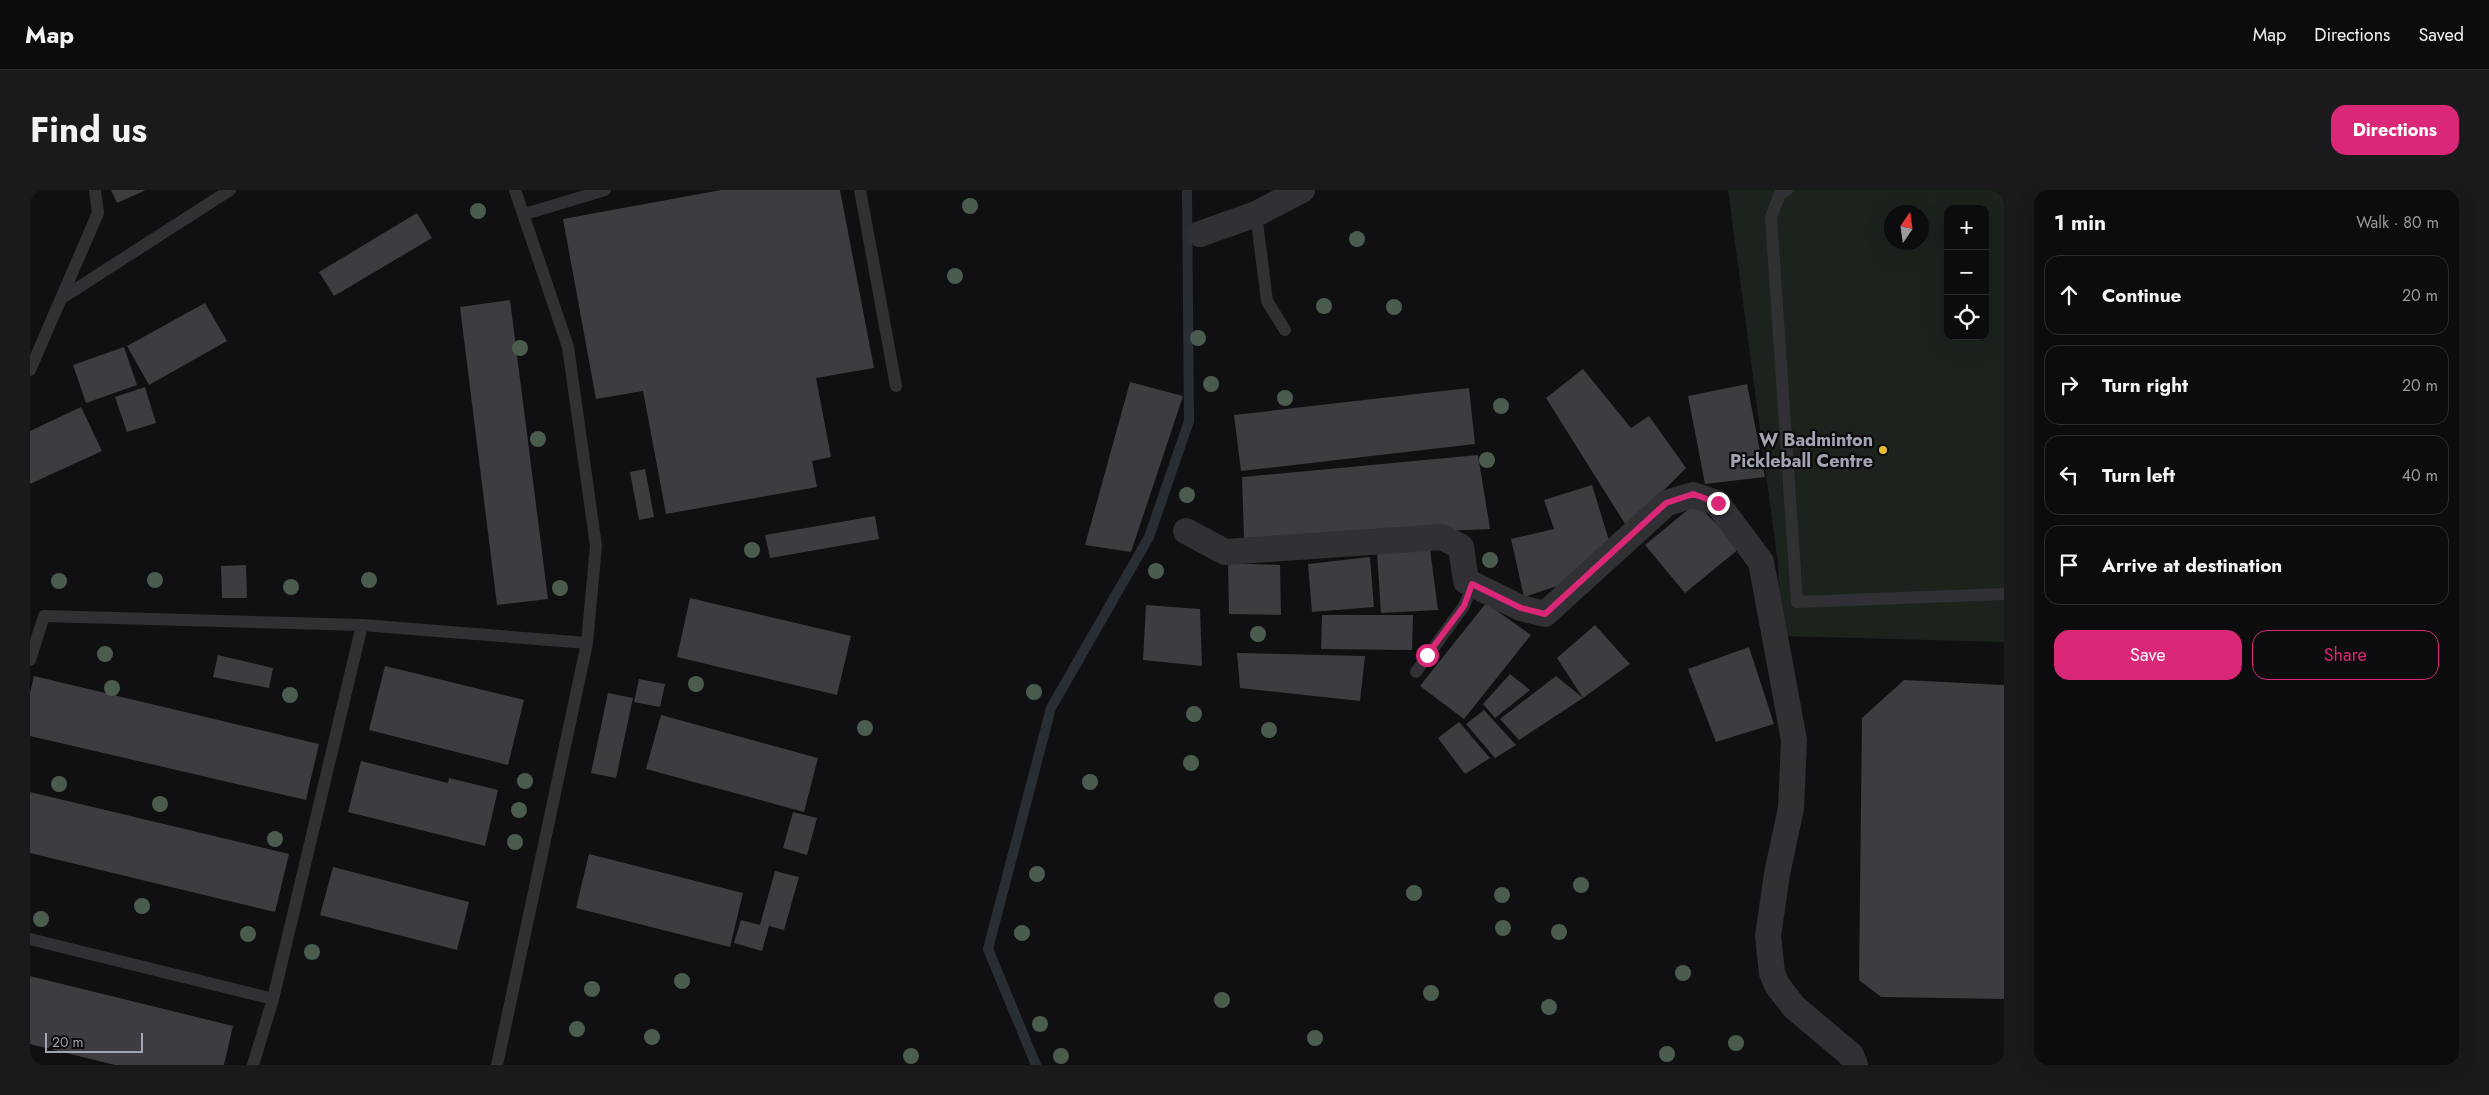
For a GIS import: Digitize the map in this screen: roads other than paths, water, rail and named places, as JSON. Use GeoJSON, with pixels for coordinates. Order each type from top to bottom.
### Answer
{"type":"FeatureCollection","features":[{"type":"Feature","properties":{"kind":"street"},"geometry":{"type":"LineString","coordinates":[[1200,234],[1256,214],[1301,190]]}},
{"type":"Feature","properties":{"kind":"street"},"geometry":{"type":"LineString","coordinates":[[1186,531],[1225,552],[1442,537],[1461,547],[1466,581],[1521,608],[1545,614],[1666,503],[1693,494],[1718,503],[1761,562],[1782,666],[1794,740],[1791,808],[1777,874],[1768,936],[1772,973],[1777,986],[1794,1006],[1851,1055],[1855,1065]]}},
{"type":"Feature","properties":{"kind":"lane"},"geometry":{"type":"LineString","coordinates":[[30,370],[98,213],[95,190]]}},
{"type":"Feature","properties":{"kind":"lane"},"geometry":{"type":"LineString","coordinates":[[62,298],[230,190]]}},
{"type":"Feature","properties":{"kind":"lane"},"geometry":{"type":"LineString","coordinates":[[497,1065],[587,643],[596,546],[568,347],[525,214],[515,190]]}},
{"type":"Feature","properties":{"kind":"lane"},"geometry":{"type":"LineString","coordinates":[[525,214],[605,190]]}},
{"type":"Feature","properties":{"kind":"lane"},"geometry":{"type":"LineString","coordinates":[[860,190],[896,386]]}},
{"type":"Feature","properties":{"kind":"lane"},"geometry":{"type":"LineString","coordinates":[[1787,190],[1780,194],[1771,217],[1797,602],[2004,594]]}},
{"type":"Feature","properties":{"kind":"lane"},"geometry":{"type":"LineString","coordinates":[[1256,214],[1267,301],[1285,330]]}},
{"type":"Feature","properties":{"kind":"lane"},"geometry":{"type":"LineString","coordinates":[[1416,672],[1464,606],[1472,584]]}},
{"type":"Feature","properties":{"kind":"lane"},"geometry":{"type":"LineString","coordinates":[[30,660],[44,616],[362,625],[587,643]]}},
{"type":"Feature","properties":{"kind":"lane"},"geometry":{"type":"LineString","coordinates":[[254,1065],[273,999],[362,625]]}},
{"type":"Feature","properties":{"kind":"lane"},"geometry":{"type":"LineString","coordinates":[[30,939],[273,999]]}},
{"type":"Feature","properties":{"kind":"waterway"},"geometry":{"type":"LineString","coordinates":[[1036,1065],[988,949],[1051,708],[1149,537],[1189,421],[1187,190]]}},
{"type":"Feature","properties":{"kind":"place","name":"W Badminton Pickleball Centre"},"geometry":{"type":"Point","coordinates":[1883,450]}}]}
